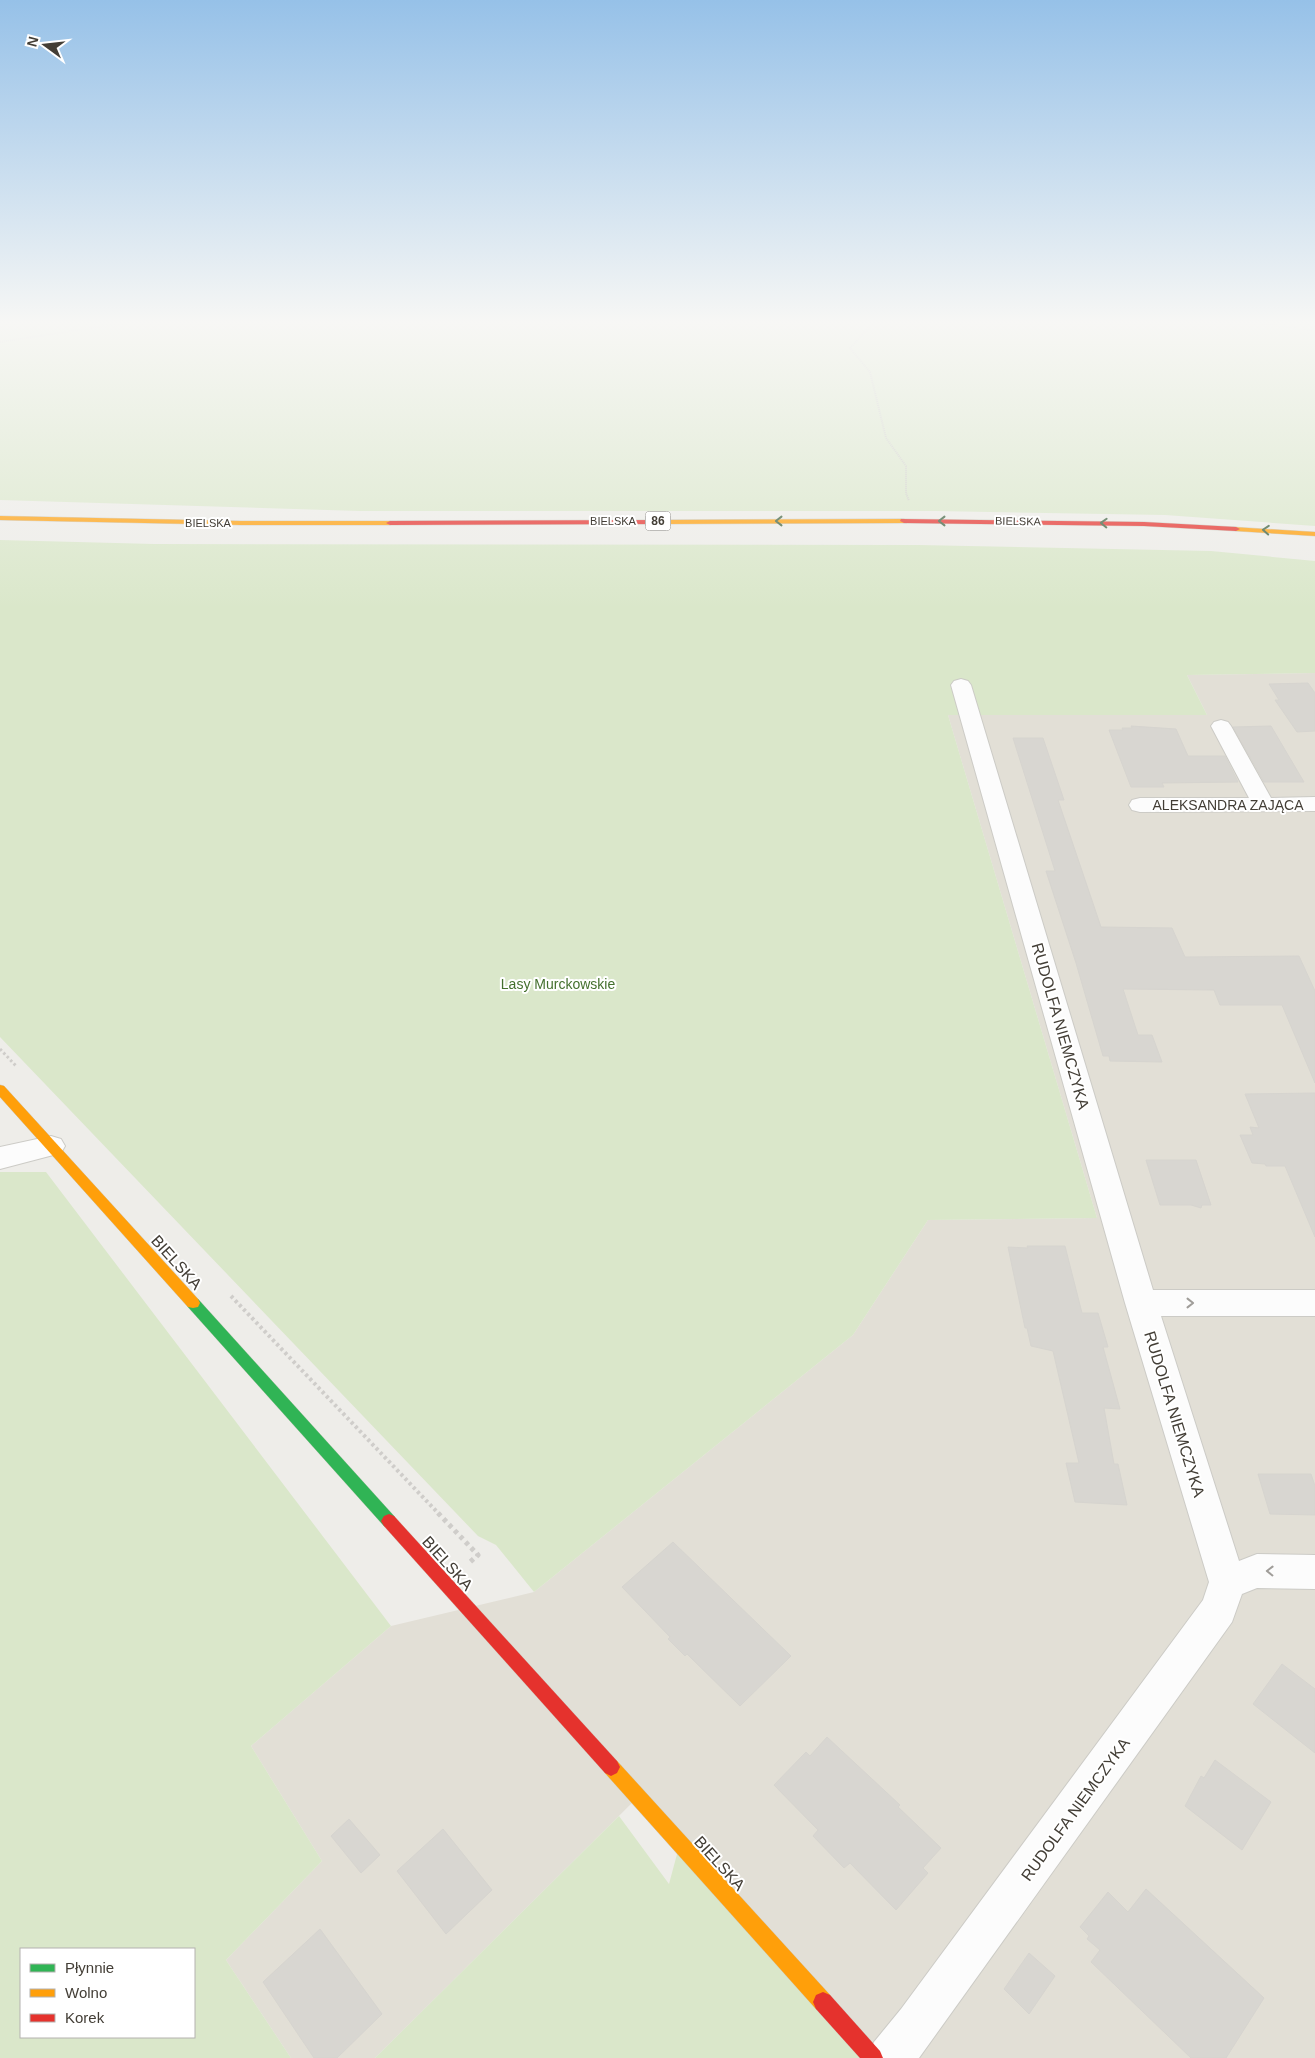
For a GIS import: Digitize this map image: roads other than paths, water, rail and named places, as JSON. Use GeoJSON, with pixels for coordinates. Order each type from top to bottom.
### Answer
{"type":"FeatureCollection","features":[{"type":"Feature","properties":{"kind":"main road","name":"BIELSKA"},"geometry":{"type":"LineString","coordinates":[[0,518],[232,523],[915,521],[1144,524],[1315,534]]}},
{"type":"Feature","properties":{"kind":"main road","name":"BIELSKA"},"geometry":{"type":"LineString","coordinates":[[0,1089],[873,2058]]}},
{"type":"Feature","properties":{"kind":"street","name":"RUDOLFA NIEMCZYKA"},"geometry":{"type":"LineString","coordinates":[[890,2058],[917,2025],[1219,1609],[1227,1582],[1141,1303],[961,685]]}},
{"type":"Feature","properties":{"kind":"street"},"geometry":{"type":"LineString","coordinates":[[1220,726],[1263,804]]}},
{"type":"Feature","properties":{"kind":"street","name":"ALEKSANDRA ZAJĄCA"},"geometry":{"type":"LineString","coordinates":[[1140,805],[1315,804]]}},
{"type":"Feature","properties":{"kind":"street"},"geometry":{"type":"LineString","coordinates":[[0,1158],[51,1146]]}},
{"type":"Feature","properties":{"kind":"street"},"geometry":{"type":"LineString","coordinates":[[1141,1303],[1315,1303]]}},
{"type":"Feature","properties":{"kind":"street"},"geometry":{"type":"LineString","coordinates":[[1227,1582],[1257,1571],[1315,1572]]}},
{"type":"Feature","properties":{"kind":"park label","name":"Lasy Murckowskie"},"geometry":{"type":"Point","coordinates":[558,984]}}]}
